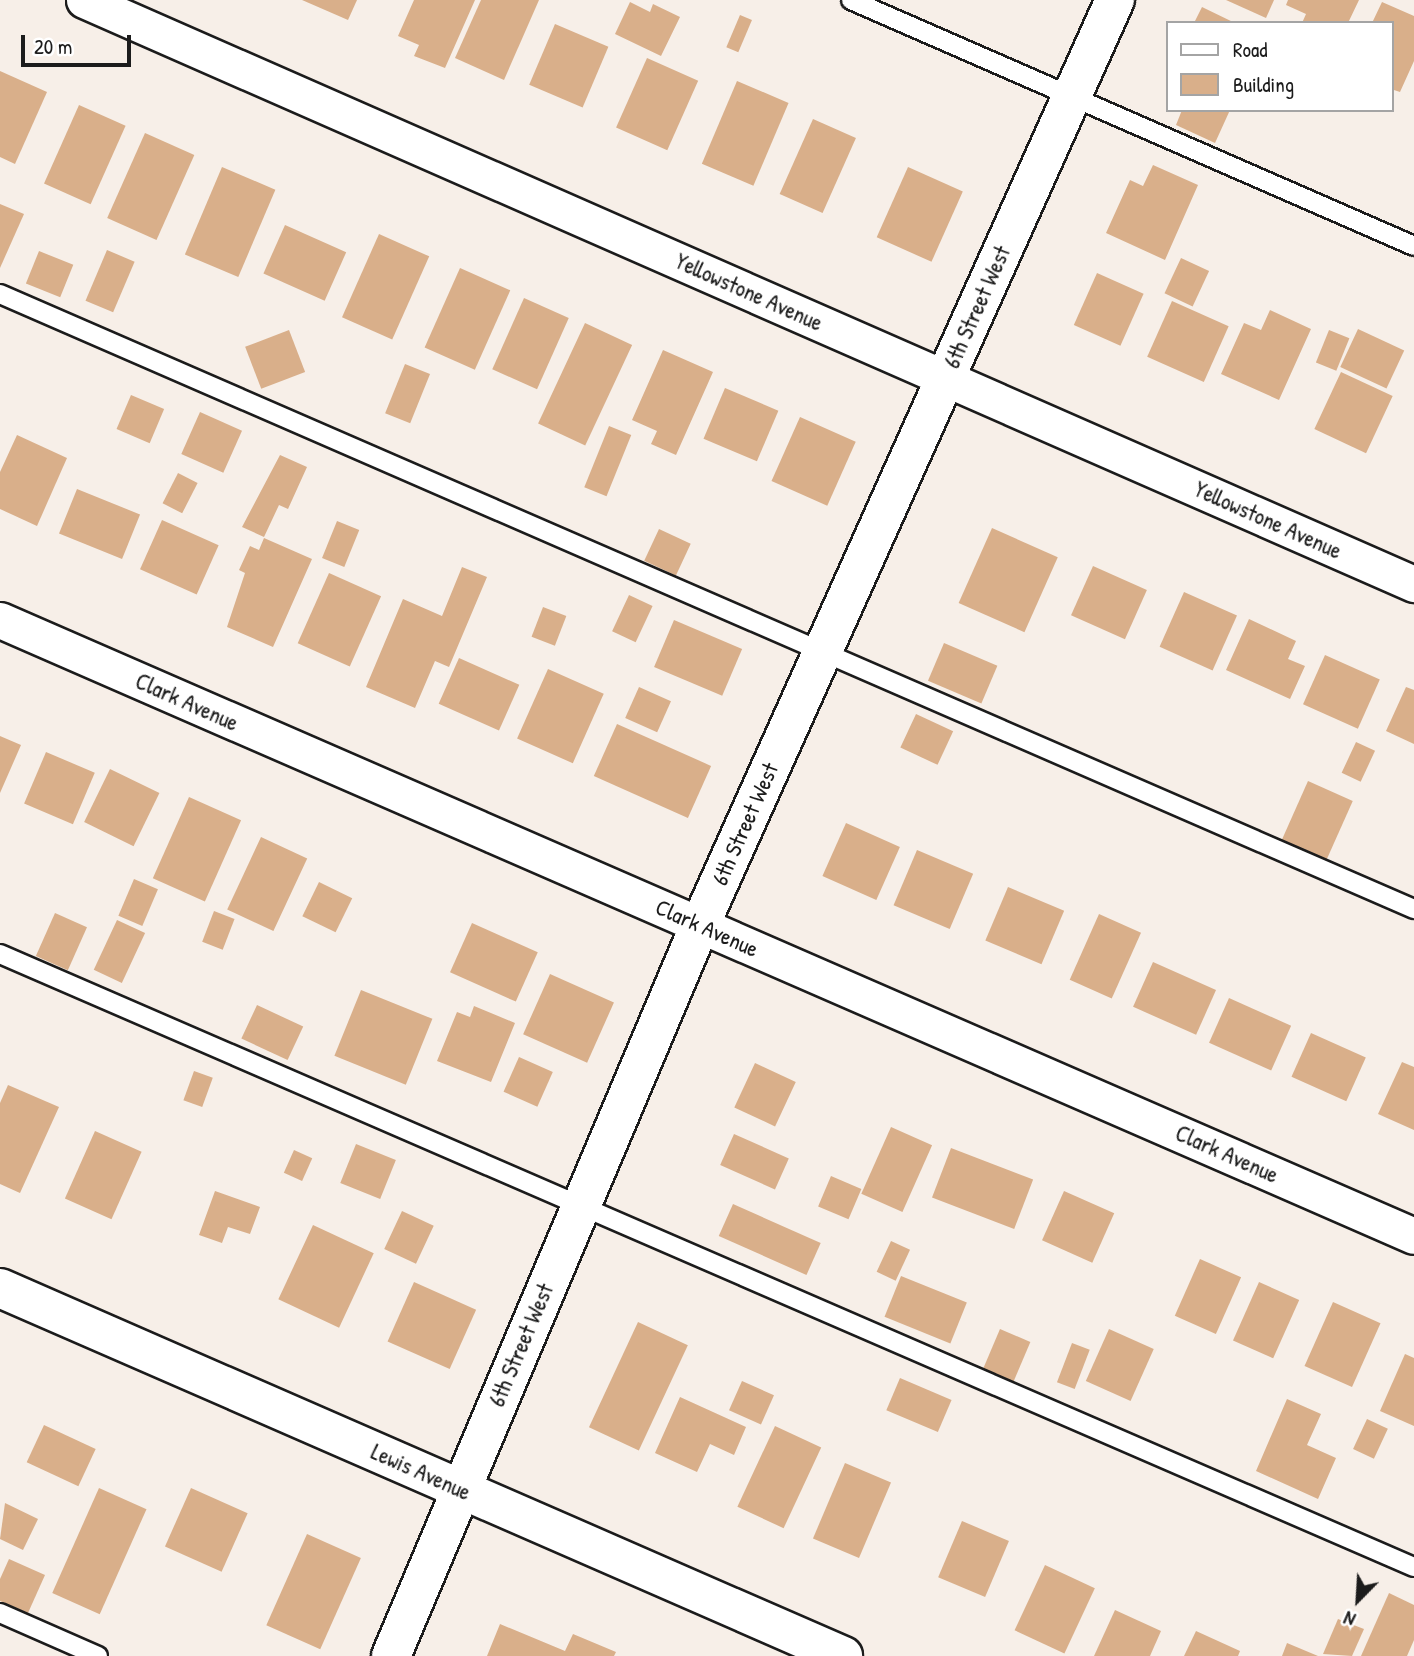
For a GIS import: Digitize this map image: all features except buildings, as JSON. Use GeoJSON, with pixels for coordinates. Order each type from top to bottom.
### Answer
{"type":"FeatureCollection","features":[{"type":"Feature","properties":{"kind":"street","name":"Yellowstone Avenue"},"geometry":{"type":"LineString","coordinates":[[84,0],[1414,584]]}},
{"type":"Feature","properties":{"kind":"street","name":"6th Street West"},"geometry":{"type":"LineString","coordinates":[[391,1656],[459,1489],[700,925],[1115,0]]}},
{"type":"Feature","properties":{"kind":"street","name":"Clark Avenue"},"geometry":{"type":"LineString","coordinates":[[0,620],[1414,1236]]}},
{"type":"Feature","properties":{"kind":"street","name":"Lewis Avenue"},"geometry":{"type":"LineString","coordinates":[[0,1288],[843,1656]]}},
{"type":"Feature","properties":{"kind":"lane"},"geometry":{"type":"LineString","coordinates":[[851,0],[1414,246]]}},
{"type":"Feature","properties":{"kind":"lane"},"geometry":{"type":"LineString","coordinates":[[0,294],[823,649],[1414,909]]}},
{"type":"Feature","properties":{"kind":"lane"},"geometry":{"type":"LineString","coordinates":[[0,954],[579,1209],[1414,1567]]}},
{"type":"Feature","properties":{"kind":"lane"},"geometry":{"type":"LineString","coordinates":[[0,1613],[98,1656]]}}]}
